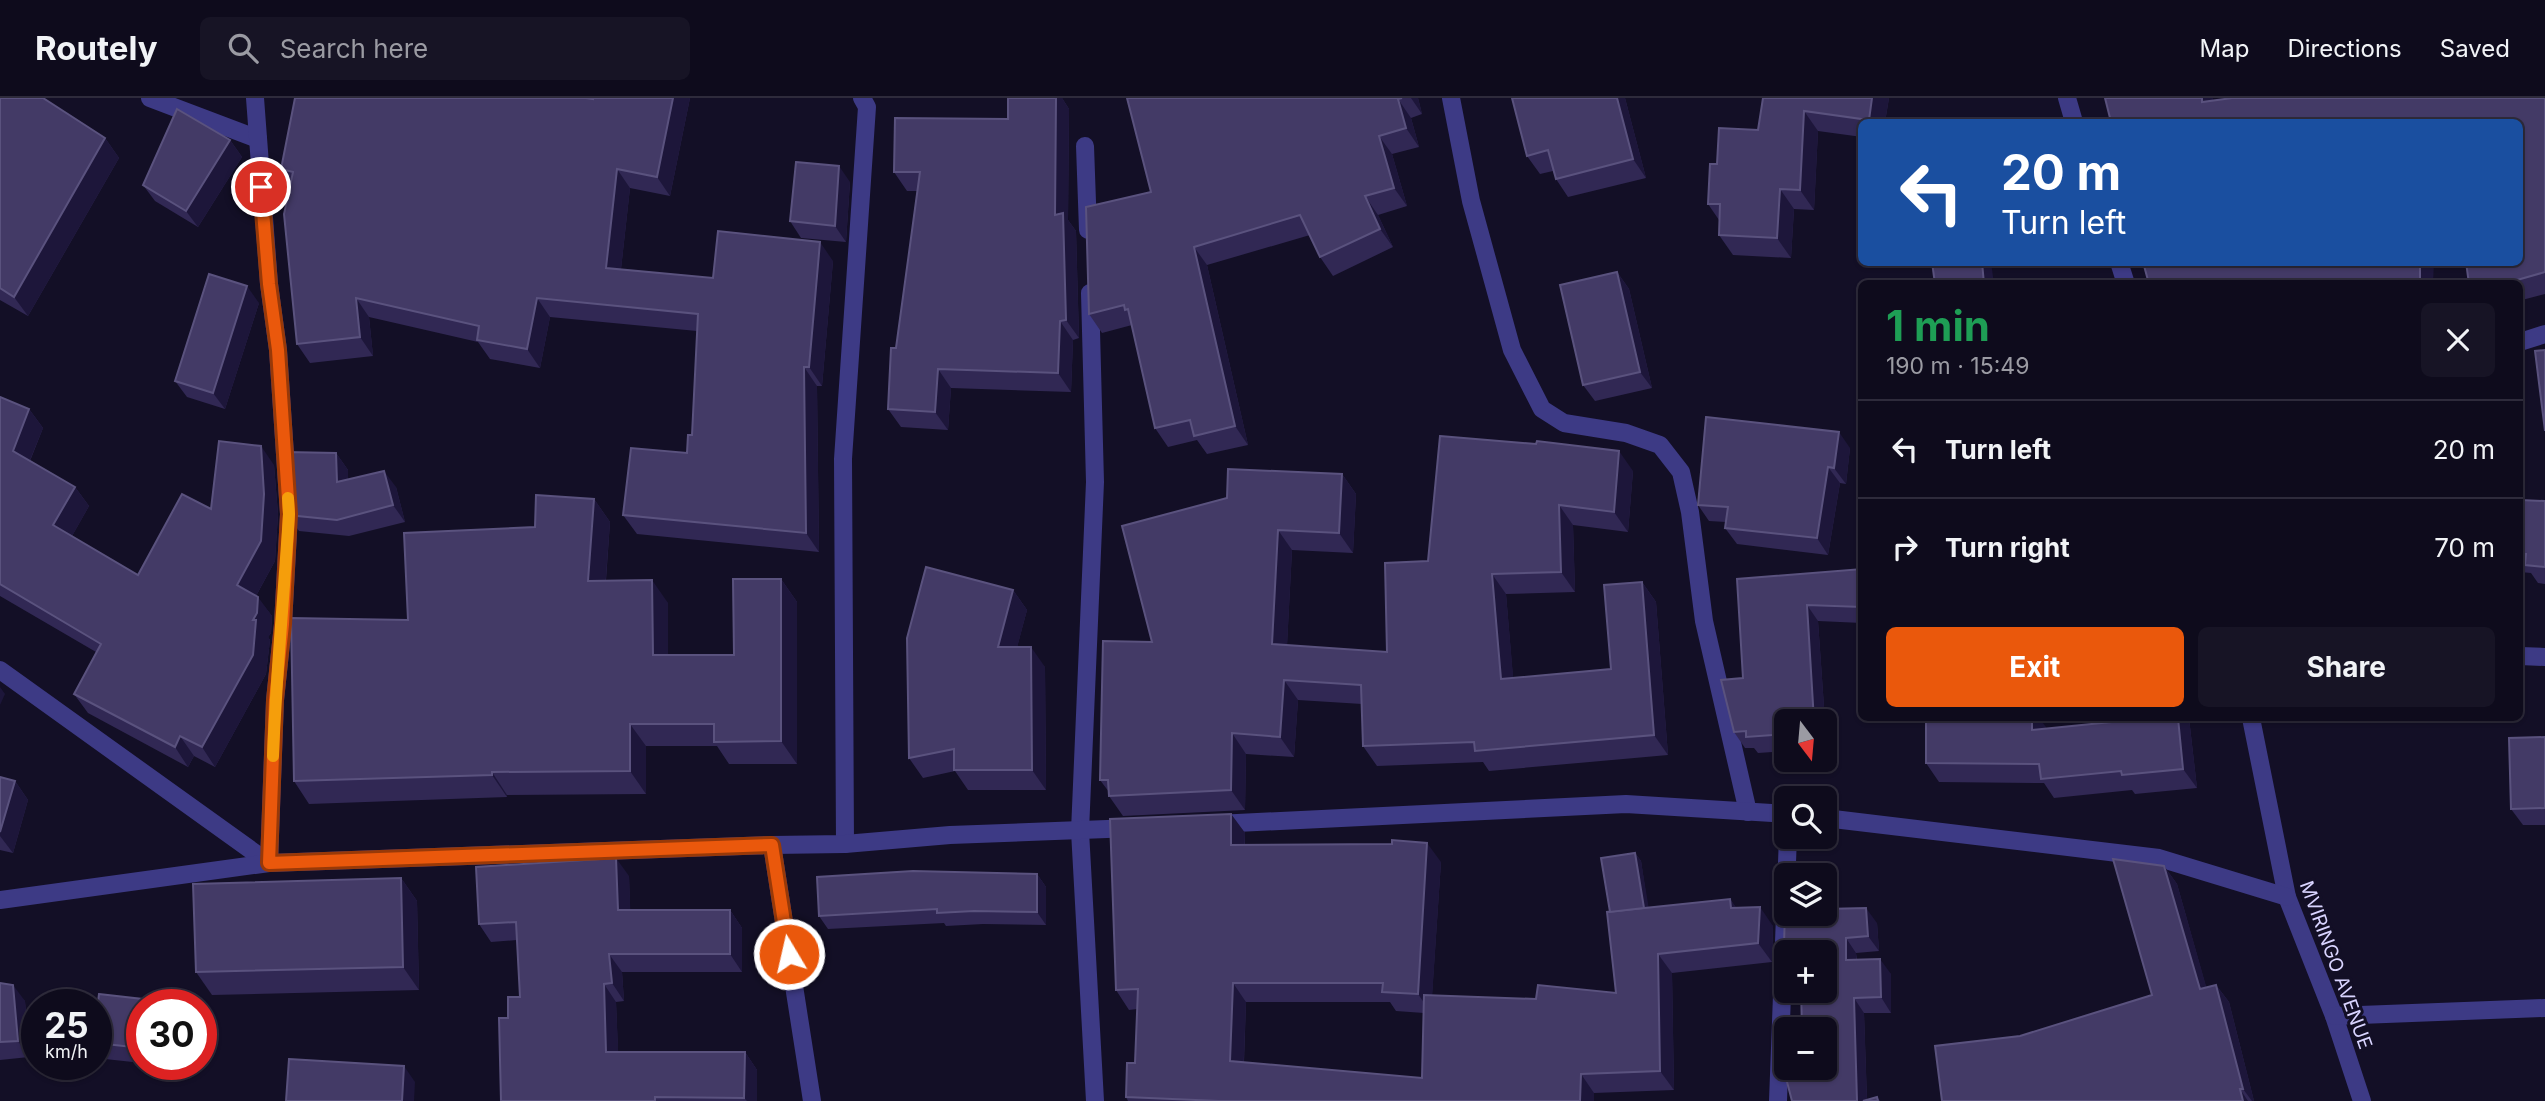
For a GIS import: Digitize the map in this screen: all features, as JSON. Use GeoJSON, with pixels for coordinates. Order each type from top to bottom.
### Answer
{"type":"FeatureCollection","features":[{"type":"Feature","properties":{"kind":"street"},"geometry":{"type":"LineString","coordinates":[[150,98],[258,139]]}},
{"type":"Feature","properties":{"kind":"street"},"geometry":{"type":"LineString","coordinates":[[255,98],[269,284],[278,350],[289,514],[283,624],[275,700],[269,863]]}},
{"type":"Feature","properties":{"kind":"street"},"geometry":{"type":"LineString","coordinates":[[1451,98],[1472,201],[1512,350],[1542,409],[1564,423],[1626,433],[1660,445],[1681,472],[1690,512],[1704,621],[1748,811]]}},
{"type":"Feature","properties":{"kind":"street"},"geometry":{"type":"LineString","coordinates":[[2067,98],[2073,119]]}},
{"type":"Feature","properties":{"kind":"street"},"geometry":{"type":"LineString","coordinates":[[845,844],[843,459],[866,101]]}},
{"type":"Feature","properties":{"kind":"street"},"geometry":{"type":"LineString","coordinates":[[1085,146],[1088,241]]}},
{"type":"Feature","properties":{"kind":"street"},"geometry":{"type":"LineString","coordinates":[[1089,282],[1095,482],[1080,831],[1095,1101]]}},
{"type":"Feature","properties":{"kind":"street"},"geometry":{"type":"LineString","coordinates":[[2523,341],[2545,334]]}},
{"type":"Feature","properties":{"kind":"street"},"geometry":{"type":"LineString","coordinates":[[2523,656],[2545,657]]}},
{"type":"Feature","properties":{"kind":"street"},"geometry":{"type":"LineString","coordinates":[[0,670],[269,863]]}},
{"type":"Feature","properties":{"kind":"street","name":"MVIRINGO AVENUE"},"geometry":{"type":"LineString","coordinates":[[2252,721],[2287,897],[2334,1016],[2362,1101]]}},
{"type":"Feature","properties":{"kind":"street"},"geometry":{"type":"LineString","coordinates":[[1206,825],[1626,804],[1774,813]]}},
{"type":"Feature","properties":{"kind":"street"},"geometry":{"type":"LineString","coordinates":[[1837,819],[2159,858],[2287,897]]}},
{"type":"Feature","properties":{"kind":"street"},"geometry":{"type":"LineString","coordinates":[[0,900],[269,863],[845,844],[950,835],[1150,828]]}},
{"type":"Feature","properties":{"kind":"street"},"geometry":{"type":"LineString","coordinates":[[772,845],[812,1101]]}},
{"type":"Feature","properties":{"kind":"street"},"geometry":{"type":"LineString","coordinates":[[1778,1101],[1788,849]]}},
{"type":"Feature","properties":{"kind":"street"},"geometry":{"type":"LineString","coordinates":[[2334,1016],[2545,1008]]}},
{"type":"Feature","properties":{"kind":"building"},"geometry":{"type":"Polygon","coordinates":[[[0,98],[43,98],[105,138],[14,297],[0,288],[0,98]]]}},
{"type":"Feature","properties":{"kind":"building"},"geometry":{"type":"Polygon","coordinates":[[[295,98],[673,98],[657,177],[617,169],[606,268],[713,278],[718,231],[820,242],[809,367],[804,367],[806,533],[623,515],[631,448],[687,453],[688,435],[692,435],[698,314],[537,298],[527,349],[477,340],[479,326],[356,298],[360,337],[297,344],[284,214],[293,172],[281,169],[295,98]]]}},
{"type":"Feature","properties":{"kind":"building"},"geometry":{"type":"Polygon","coordinates":[[[1008,98],[1056,98],[1055,215],[1063,213],[1066,320],[1060,321],[1058,373],[938,369],[935,412],[888,409],[891,348],[896,348],[920,172],[894,172],[895,118],[1008,119],[1008,98]]]}},
{"type":"Feature","properties":{"kind":"building"},"geometry":{"type":"Polygon","coordinates":[[[1127,98],[1402,98],[1398,99],[1406,128],[1379,136],[1394,188],[1365,196],[1380,229],[1320,257],[1300,215],[1194,247],[1235,426],[1194,436],[1190,420],[1155,428],[1128,309],[1125,310],[1124,305],[1089,314],[1086,207],[1151,192],[1127,98]]]}},
{"type":"Feature","properties":{"kind":"building"},"geometry":{"type":"Polygon","coordinates":[[[1512,98],[1617,98],[1633,159],[1556,179],[1548,150],[1527,156],[1512,98]]]}},
{"type":"Feature","properties":{"kind":"building"},"geometry":{"type":"Polygon","coordinates":[[[1763,98],[1872,98],[1869,119],[1804,111],[1800,190],[1780,189],[1777,238],[1719,235],[1720,204],[1708,204],[1710,164],[1717,164],[1719,128],[1758,130],[1763,98]]]}},
{"type":"Feature","properties":{"kind":"building"},"geometry":{"type":"Polygon","coordinates":[[[2105,98],[2202,98],[2202,102],[2232,98],[2545,98],[2545,272],[2517,280],[2468,280],[2467,266],[2523,266],[2523,119],[2110,119],[2105,98]]]}},
{"type":"Feature","properties":{"kind":"building"},"geometry":{"type":"Polygon","coordinates":[[[177,109],[230,140],[186,211],[143,185],[177,109]]]}},
{"type":"Feature","properties":{"kind":"building"},"geometry":{"type":"Polygon","coordinates":[[[796,162],[839,166],[835,226],[790,221],[796,162]]]}},
{"type":"Feature","properties":{"kind":"building"},"geometry":{"type":"Polygon","coordinates":[[[1933,266],[1982,266],[1984,280],[1934,280],[1933,266]]]}},
{"type":"Feature","properties":{"kind":"building"},"geometry":{"type":"Polygon","coordinates":[[[2144,266],[2420,266],[2420,280],[2148,280],[2144,266]]]}},
{"type":"Feature","properties":{"kind":"building"},"geometry":{"type":"Polygon","coordinates":[[[1617,272],[1640,372],[1583,385],[1560,285],[1617,272]]]}},
{"type":"Feature","properties":{"kind":"building"},"geometry":{"type":"Polygon","coordinates":[[[209,274],[247,286],[213,393],[175,381],[209,274]]]}},
{"type":"Feature","properties":{"kind":"building"},"geometry":{"type":"Polygon","coordinates":[[[2545,350],[2545,431],[2535,351],[2545,350]]]}},
{"type":"Feature","properties":{"kind":"building"},"geometry":{"type":"Polygon","coordinates":[[[0,397],[29,409],[13,451],[75,487],[53,525],[138,575],[182,494],[211,509],[219,441],[261,446],[264,494],[261,541],[237,585],[258,597],[257,613],[253,620],[256,620],[253,655],[202,747],[180,736],[175,747],[74,694],[101,644],[0,584],[0,397]]]}},
{"type":"Feature","properties":{"kind":"building"},"geometry":{"type":"Polygon","coordinates":[[[1706,417],[1839,432],[1834,468],[1828,467],[1817,538],[1725,528],[1728,507],[1698,505],[1706,417]]]}},
{"type":"Feature","properties":{"kind":"building"},"geometry":{"type":"Polygon","coordinates":[[[1440,436],[1536,444],[1537,441],[1619,451],[1614,512],[1559,505],[1561,572],[1492,574],[1501,679],[1611,669],[1604,585],[1642,582],[1654,735],[1475,751],[1474,742],[1363,746],[1361,685],[1284,680],[1280,737],[1232,733],[1231,790],[1109,796],[1108,780],[1100,780],[1103,641],[1152,642],[1122,526],[1227,498],[1228,469],[1342,474],[1339,533],[1278,530],[1272,644],[1387,652],[1385,563],[1428,561],[1440,436]]]}},
{"type":"Feature","properties":{"kind":"building"},"geometry":{"type":"Polygon","coordinates":[[[286,452],[336,453],[337,482],[384,471],[393,505],[337,520],[288,515],[286,452]]]}},
{"type":"Feature","properties":{"kind":"building"},"geometry":{"type":"Polygon","coordinates":[[[536,495],[594,499],[588,581],[652,580],[653,655],[734,655],[733,579],[781,579],[781,741],[714,742],[714,724],[630,724],[630,771],[492,772],[492,775],[294,781],[291,618],[408,620],[404,533],[535,527],[536,495]]]}},
{"type":"Feature","properties":{"kind":"building"},"geometry":{"type":"Polygon","coordinates":[[[2523,500],[2545,501],[2545,567],[2525,565],[2526,554],[2523,554],[2523,500]]]}},
{"type":"Feature","properties":{"kind":"building"},"geometry":{"type":"Polygon","coordinates":[[[926,567],[1013,590],[998,647],[1031,647],[1032,770],[954,770],[954,749],[909,758],[907,638],[926,567]]]}},
{"type":"Feature","properties":{"kind":"building"},"geometry":{"type":"Polygon","coordinates":[[[1858,569],[1858,607],[1807,605],[1813,709],[1774,709],[1774,735],[1746,737],[1746,731],[1734,732],[1721,680],[1743,678],[1737,579],[1858,569]]]}},
{"type":"Feature","properties":{"kind":"building"},"geometry":{"type":"Polygon","coordinates":[[[1926,721],[2032,721],[2032,730],[2121,721],[2178,721],[2183,769],[2122,775],[2121,771],[2041,779],[2039,764],[1926,763],[1926,721]]]}},
{"type":"Feature","properties":{"kind":"building"},"geometry":{"type":"Polygon","coordinates":[[[2545,737],[2545,808],[2511,809],[2509,738],[2545,737]]]}},
{"type":"Feature","properties":{"kind":"building"},"geometry":{"type":"Polygon","coordinates":[[[0,777],[15,781],[0,832],[0,777]]]}},
{"type":"Feature","properties":{"kind":"building"},"geometry":{"type":"Polygon","coordinates":[[[1231,814],[1231,845],[1392,844],[1392,840],[1427,843],[1418,994],[1382,992],[1383,983],[1233,983],[1230,1061],[1422,1078],[1424,995],[1536,999],[1538,985],[1616,993],[1607,912],[1730,899],[1731,908],[1760,907],[1758,943],[1658,954],[1660,1071],[1581,1074],[1580,1101],[1219,1101],[1126,1097],[1127,1063],[1135,1063],[1138,989],[1116,990],[1110,819],[1231,814]]]}},
{"type":"Feature","properties":{"kind":"building"},"geometry":{"type":"Polygon","coordinates":[[[1635,853],[1644,908],[1610,912],[1601,858],[1635,853]]]}},
{"type":"Feature","properties":{"kind":"building"},"geometry":{"type":"Polygon","coordinates":[[[616,858],[618,910],[730,910],[730,954],[609,954],[612,983],[604,984],[606,1052],[745,1052],[744,1098],[501,1101],[499,1018],[508,1018],[508,997],[520,997],[516,922],[479,924],[476,867],[616,858]]]}},
{"type":"Feature","properties":{"kind":"building"},"geometry":{"type":"Polygon","coordinates":[[[2113,859],[2164,866],[2200,989],[2216,985],[2243,1089],[2240,1089],[2243,1101],[1942,1101],[1935,1046],[2020,1036],[2152,995],[2113,859]]]}},
{"type":"Feature","properties":{"kind":"building"},"geometry":{"type":"Polygon","coordinates":[[[913,871],[1037,874],[1037,912],[937,913],[937,909],[819,916],[817,877],[913,871]]]}},
{"type":"Feature","properties":{"kind":"building"},"geometry":{"type":"Polygon","coordinates":[[[401,878],[403,967],[196,972],[193,884],[401,878]]]}},
{"type":"Feature","properties":{"kind":"building"},"geometry":{"type":"Polygon","coordinates":[[[1866,908],[1868,936],[1846,938],[1846,960],[1880,959],[1881,997],[1854,998],[1857,1101],[1792,1101],[1787,1080],[1837,1080],[1837,1017],[1802,1017],[1801,1003],[1837,1003],[1837,940],[1784,940],[1785,926],[1837,926],[1837,909],[1866,908]]]}},
{"type":"Feature","properties":{"kind":"building"},"geometry":{"type":"Polygon","coordinates":[[[0,983],[13,985],[18,1041],[0,1042],[0,983]]]}},
{"type":"Feature","properties":{"kind":"building"},"geometry":{"type":"Polygon","coordinates":[[[112,995],[126,997],[126,1046],[112,1045],[112,995]]]}},
{"type":"Feature","properties":{"kind":"building"},"geometry":{"type":"Polygon","coordinates":[[[289,1059],[404,1066],[402,1101],[286,1101],[289,1059]]]}},
{"type":"Feature","properties":{"kind":"slow traffic"},"geometry":{"type":"LineString","coordinates":[[273,756],[275,700],[283,624],[288,498]]}},
{"type":"Feature","properties":{"kind":"route"},"geometry":{"type":"LineString","coordinates":[[261,187],[269,284],[278,350],[289,514],[283,624],[275,700],[269,863],[772,845],[789,954]]}}]}
